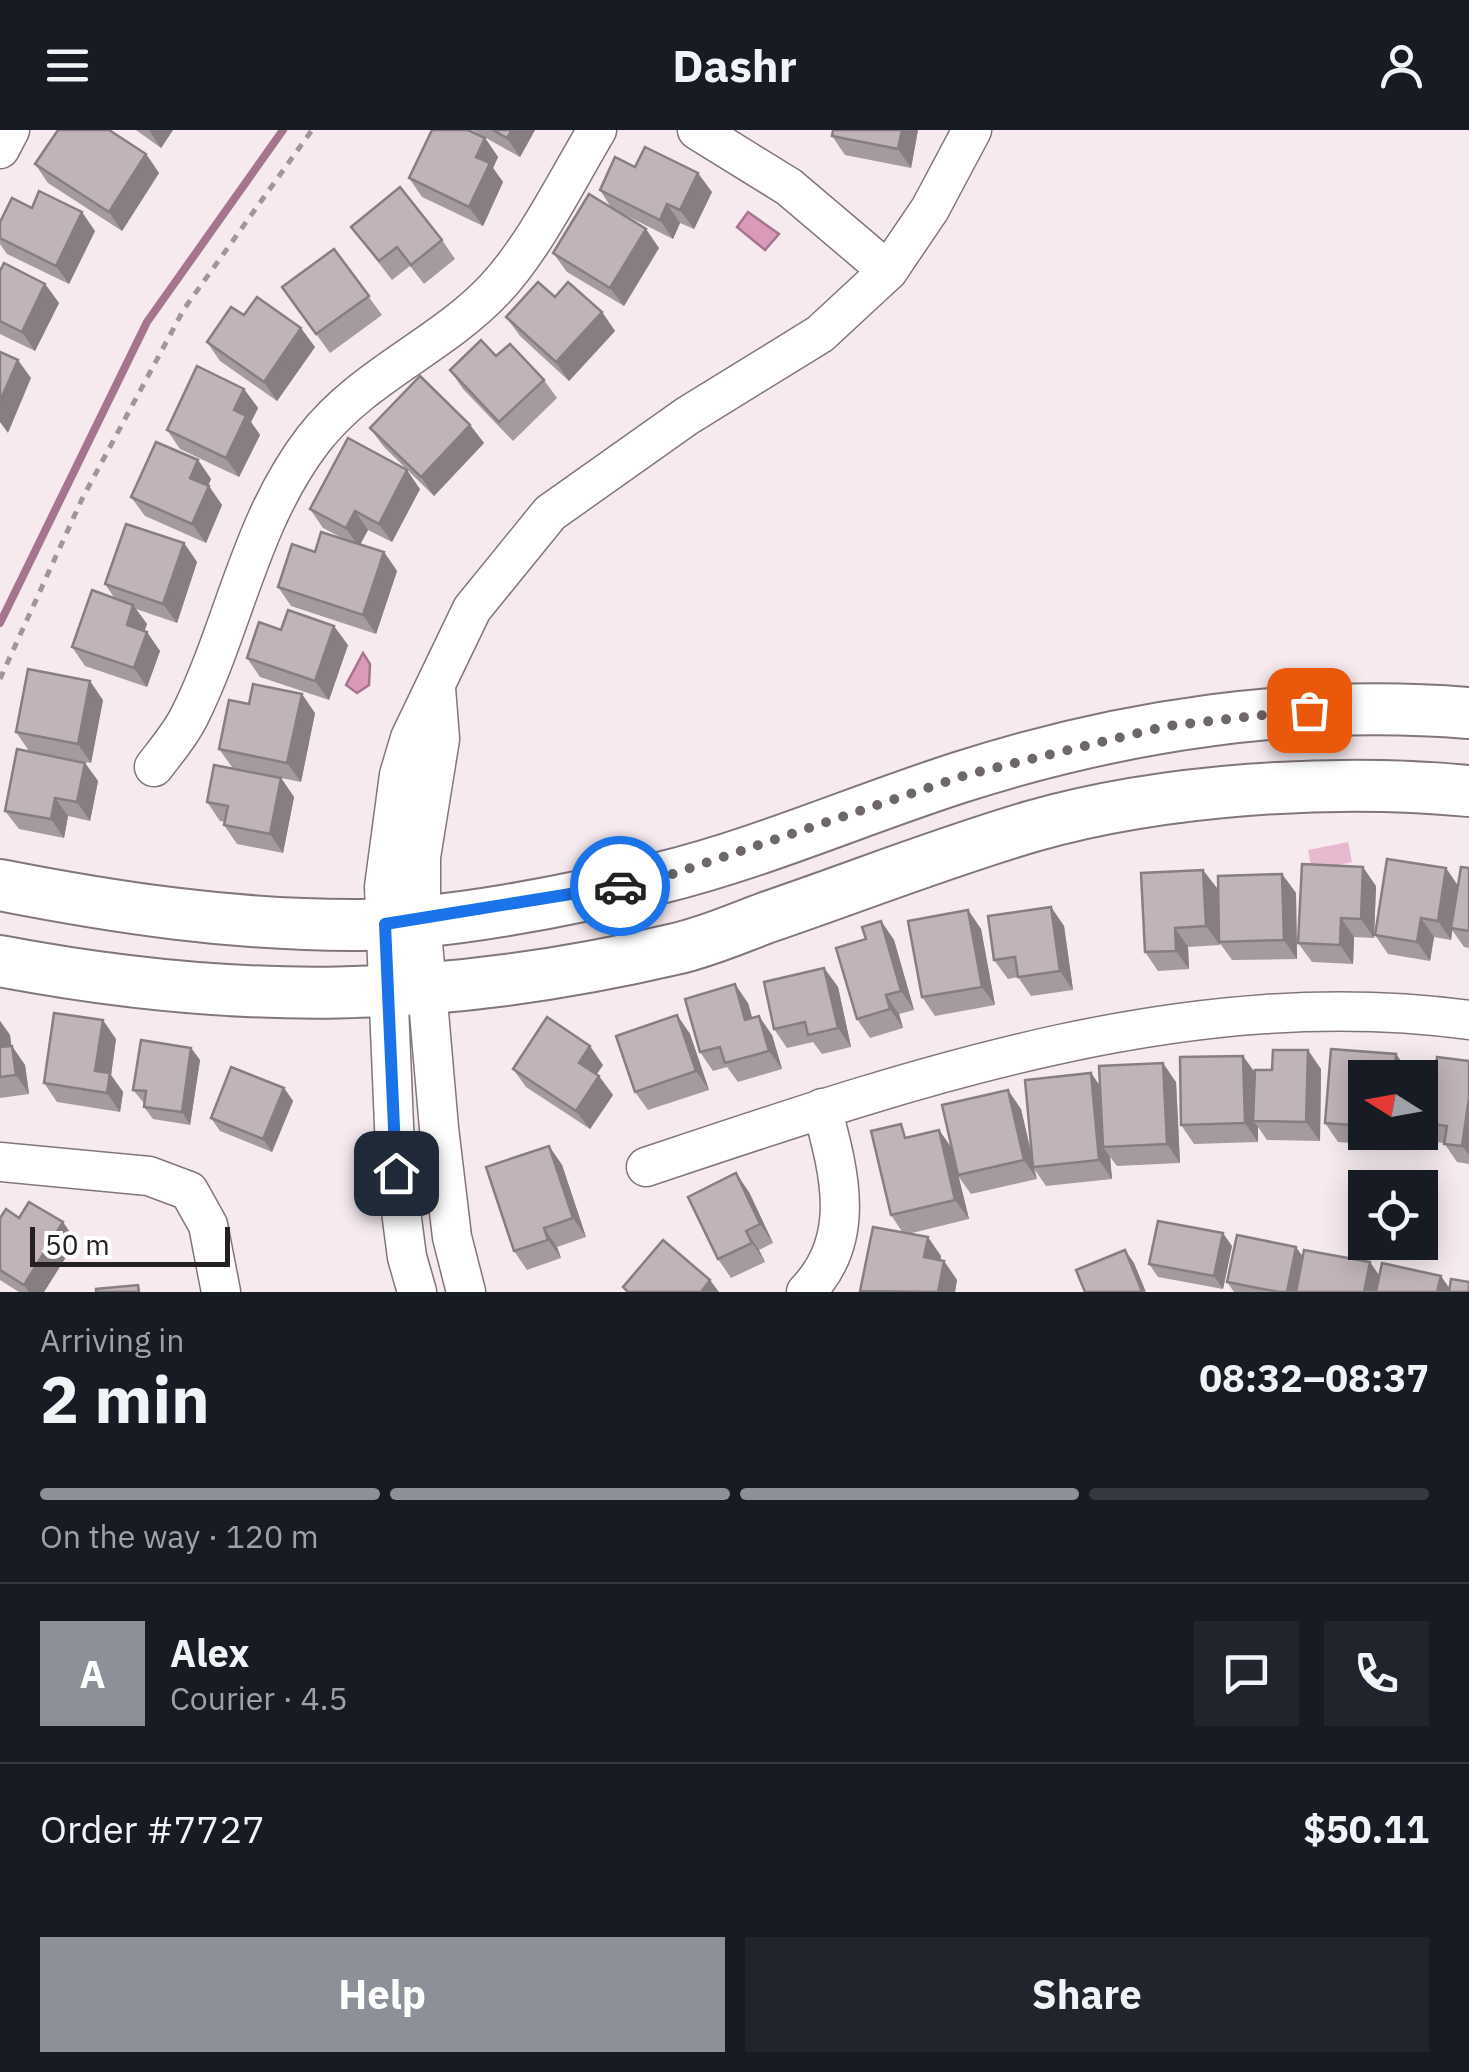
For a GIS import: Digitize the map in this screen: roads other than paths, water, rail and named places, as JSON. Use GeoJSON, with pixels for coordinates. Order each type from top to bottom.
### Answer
{"type":"FeatureCollection","features":[{"type":"Feature","properties":{"kind":"main road"},"geometry":{"type":"LineString","coordinates":[[0,885],[193,918],[403,922],[661,878],[966,775],[1167,726],[1309,710],[1469,713]]}},
{"type":"Feature","properties":{"kind":"main road"},"geometry":{"type":"LineString","coordinates":[[0,961],[101,980],[186,990],[407,993],[545,976],[680,948],[1035,825],[1174,799],[1306,785],[1469,790]]}},
{"type":"Feature","properties":{"kind":"street"},"geometry":{"type":"LineString","coordinates":[[0,149],[10,130]]}},
{"type":"Feature","properties":{"kind":"street"},"geometry":{"type":"LineString","coordinates":[[154,767],[189,718],[240,582],[283,487],[314,438],[387,369],[453,326],[496,289],[597,130]]}},
{"type":"Feature","properties":{"kind":"street"},"geometry":{"type":"LineString","coordinates":[[696,130],[789,187],[888,271]]}},
{"type":"Feature","properties":{"kind":"street"},"geometry":{"type":"LineString","coordinates":[[416,1292],[407,1257],[396,1173],[407,993],[403,922],[420,857],[440,739],[436,688],[472,609],[550,513],[687,416],[820,334],[888,271],[930,209],[972,130]]}},
{"type":"Feature","properties":{"kind":"street"},"geometry":{"type":"LineString","coordinates":[[407,993],[466,1292]]}},
{"type":"Feature","properties":{"kind":"street"},"geometry":{"type":"LineString","coordinates":[[646,1168],[822,1108],[1034,1047],[1159,1026],[1358,1014],[1469,1020]]}},
{"type":"Feature","properties":{"kind":"street"},"geometry":{"type":"LineString","coordinates":[[806,1292],[833,1250],[842,1215],[840,1178],[822,1108]]}},
{"type":"Feature","properties":{"kind":"street"},"geometry":{"type":"LineString","coordinates":[[0,1162],[149,1176],[189,1192],[208,1226],[220,1292]]}},
{"type":"Feature","properties":{"kind":"waterway"},"geometry":{"type":"LineString","coordinates":[[0,623],[147,322],[283,130]]}}]}
